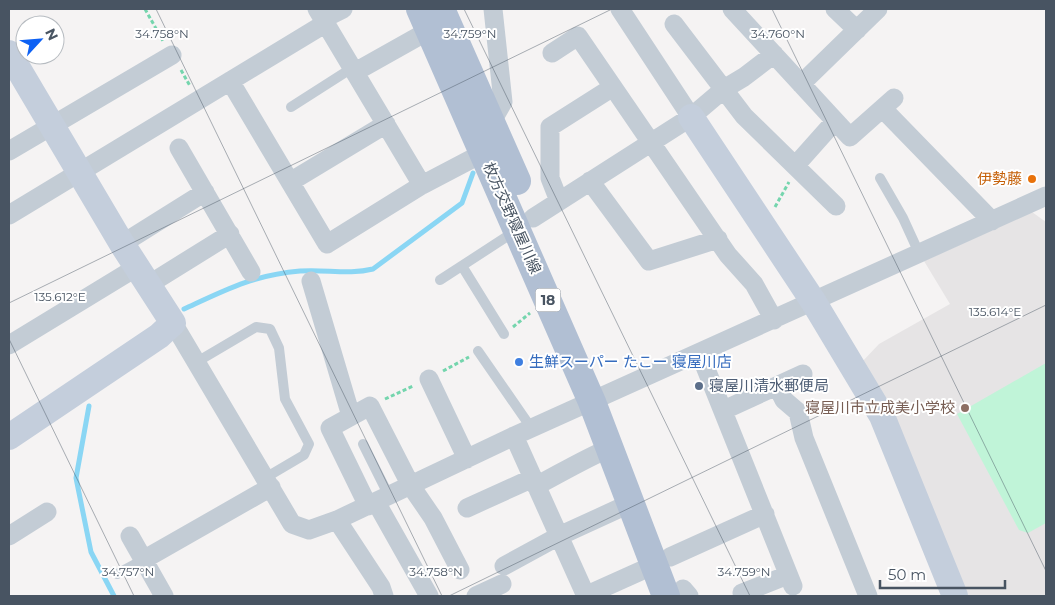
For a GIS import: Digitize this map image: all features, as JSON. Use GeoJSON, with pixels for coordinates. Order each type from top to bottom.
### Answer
{"type":"FeatureCollection","features":[{"type":"Feature","properties":{"kind":"main road","name":"枚方交野寝屋川線"},"geometry":{"type":"LineString","coordinates":[[430,16],[491,123],[525,224],[600,399],[662,561]]}},
{"type":"Feature","properties":{"kind":"main road","name":"枚方交野寝屋川線"},"geometry":{"type":"LineString","coordinates":[[430,16],[483,153],[525,224]]}},
{"type":"Feature","properties":{"kind":"main road","name":"枚方交野寝屋川線"},"geometry":{"type":"LineString","coordinates":[[600,399],[610,448],[631,503],[681,594]]}},
{"type":"Feature","properties":{"kind":"street"},"geometry":{"type":"LineString","coordinates":[[9,215],[230,81],[322,17],[343,9]]}},
{"type":"Feature","properties":{"kind":"street"},"geometry":{"type":"LineString","coordinates":[[491,123],[504,102],[493,9]]}},
{"type":"Feature","properties":{"kind":"street"},"geometry":{"type":"LineString","coordinates":[[620,9],[813,301],[882,416],[955,596]]}},
{"type":"Feature","properties":{"kind":"street"},"geometry":{"type":"LineString","coordinates":[[732,9],[850,138],[888,103],[992,221]]}},
{"type":"Feature","properties":{"kind":"street"},"geometry":{"type":"LineString","coordinates":[[835,9],[857,30]]}},
{"type":"Feature","properties":{"kind":"street"},"geometry":{"type":"LineString","coordinates":[[801,84],[878,9]]}},
{"type":"Feature","properties":{"kind":"street"},"geometry":{"type":"LineString","coordinates":[[354,70],[430,16]]}},
{"type":"Feature","properties":{"kind":"street"},"geometry":{"type":"LineString","coordinates":[[322,17],[422,186]]}},
{"type":"Feature","properties":{"kind":"street"},"geometry":{"type":"LineString","coordinates":[[674,24],[744,116],[836,206]]}},
{"type":"Feature","properties":{"kind":"street"},"geometry":{"type":"LineString","coordinates":[[552,53],[578,36],[652,141],[728,255],[754,284],[774,320]]}},
{"type":"Feature","properties":{"kind":"street"},"geometry":{"type":"LineString","coordinates":[[9,53],[16,83],[51,125],[122,244],[173,323],[292,524],[309,530],[337,520],[514,436],[700,354],[1046,196]]}},
{"type":"Feature","properties":{"kind":"street"},"geometry":{"type":"LineString","coordinates":[[525,224],[652,141],[691,118],[724,89],[744,77],[774,54]]}},
{"type":"Feature","properties":{"kind":"street"},"geometry":{"type":"LineString","coordinates":[[9,150],[172,55]]}},
{"type":"Feature","properties":{"kind":"street"},"geometry":{"type":"LineString","coordinates":[[230,81],[327,244],[422,186],[483,153]]}},
{"type":"Feature","properties":{"kind":"street"},"geometry":{"type":"LineString","coordinates":[[559,201],[550,178],[550,128],[613,87]]}},
{"type":"Feature","properties":{"kind":"street"},"geometry":{"type":"LineString","coordinates":[[797,168],[835,121]]}},
{"type":"Feature","properties":{"kind":"street"},"geometry":{"type":"LineString","coordinates":[[290,182],[386,124]]}},
{"type":"Feature","properties":{"kind":"street"},"geometry":{"type":"LineString","coordinates":[[179,148],[251,272]]}},
{"type":"Feature","properties":{"kind":"street"},"geometry":{"type":"LineString","coordinates":[[590,181],[649,261],[718,240]]}},
{"type":"Feature","properties":{"kind":"street"},"geometry":{"type":"LineString","coordinates":[[122,244],[205,192]]}},
{"type":"Feature","properties":{"kind":"street"},"geometry":{"type":"LineString","coordinates":[[9,345],[142,276],[230,234]]}},
{"type":"Feature","properties":{"kind":"street"},"geometry":{"type":"LineString","coordinates":[[311,281],[351,416]]}},
{"type":"Feature","properties":{"kind":"street"},"geometry":{"type":"LineString","coordinates":[[9,437],[159,336],[173,323]]}},
{"type":"Feature","properties":{"kind":"street"},"geometry":{"type":"LineString","coordinates":[[700,354],[791,580],[742,593],[744,596]]}},
{"type":"Feature","properties":{"kind":"street"},"geometry":{"type":"LineString","coordinates":[[724,410],[803,374]]}},
{"type":"Feature","properties":{"kind":"street"},"geometry":{"type":"LineString","coordinates":[[429,379],[467,459]]}},
{"type":"Feature","properties":{"kind":"street"},"geometry":{"type":"LineString","coordinates":[[777,386],[784,400],[798,412],[804,438],[868,596]]}},
{"type":"Feature","properties":{"kind":"street"},"geometry":{"type":"LineString","coordinates":[[429,596],[377,501],[330,428],[370,406],[411,486],[433,518],[460,570]]}},
{"type":"Feature","properties":{"kind":"street"},"geometry":{"type":"LineString","coordinates":[[514,436],[586,596],[765,514]]}},
{"type":"Feature","properties":{"kind":"street"},"geometry":{"type":"LineString","coordinates":[[467,508],[568,470],[576,463],[610,448]]}},
{"type":"Feature","properties":{"kind":"street"},"geometry":{"type":"LineString","coordinates":[[144,560],[268,482]]}},
{"type":"Feature","properties":{"kind":"street"},"geometry":{"type":"LineString","coordinates":[[476,596],[559,536],[631,503]]}},
{"type":"Feature","properties":{"kind":"street"},"geometry":{"type":"LineString","coordinates":[[9,536],[47,512]]}},
{"type":"Feature","properties":{"kind":"street"},"geometry":{"type":"LineString","coordinates":[[337,520],[381,587],[384,596]]}},
{"type":"Feature","properties":{"kind":"street"},"geometry":{"type":"LineString","coordinates":[[130,536],[164,596]]}},
{"type":"Feature","properties":{"kind":"lane"},"geometry":{"type":"LineString","coordinates":[[290,107],[354,70]]}},
{"type":"Feature","properties":{"kind":"lane"},"geometry":{"type":"LineString","coordinates":[[880,178],[903,218],[919,253]]}},
{"type":"Feature","properties":{"kind":"lane"},"geometry":{"type":"LineString","coordinates":[[440,280],[525,224]]}},
{"type":"Feature","properties":{"kind":"lane"},"geometry":{"type":"LineString","coordinates":[[462,266],[504,334]]}},
{"type":"Feature","properties":{"kind":"lane"},"geometry":{"type":"LineString","coordinates":[[195,363],[256,327],[270,329],[279,348],[284,399],[309,444],[304,455],[268,482]]}},
{"type":"Feature","properties":{"kind":"lane"},"geometry":{"type":"LineString","coordinates":[[478,351],[532,429]]}},
{"type":"Feature","properties":{"kind":"lane"},"geometry":{"type":"LineString","coordinates":[[363,444],[377,501]]}},
{"type":"Feature","properties":{"kind":"lane"},"geometry":{"type":"LineString","coordinates":[[117,574],[144,560]]}},
{"type":"Feature","properties":{"kind":"path"},"geometry":{"type":"LineString","coordinates":[[775,209],[784,188],[797,168]]}},
{"type":"Feature","properties":{"kind":"path"},"geometry":{"type":"LineString","coordinates":[[504,334],[536,308]]}},
{"type":"Feature","properties":{"kind":"path"},"geometry":{"type":"LineString","coordinates":[[370,406],[429,379],[478,351]]}},
{"type":"Feature","properties":{"kind":"shaded area","name":"寝屋川市立成美小学校"},"geometry":{"type":"Polygon","coordinates":[[[1032,212],[1046,222],[1046,596],[965,596],[861,363],[879,344],[950,304],[924,261],[1032,212]]]}},
{"type":"Feature","properties":{"kind":"green space"},"geometry":{"type":"Polygon","coordinates":[[[1046,363],[1046,523],[1028,533],[1019,530],[957,414],[1046,363]]]}},
{"type":"Feature","properties":{"kind":"waterway"},"geometry":{"type":"LineString","coordinates":[[184,309],[240,284],[268,276],[300,271],[355,272],[373,269],[462,203],[473,173]]}},
{"type":"Feature","properties":{"kind":"waterway"},"geometry":{"type":"LineString","coordinates":[[89,406],[76,478],[91,552],[114,596]]}},
{"type":"Feature","properties":{"kind":"place","name":"伊勢藤"},"geometry":{"type":"Point","coordinates":[1032,179]}},
{"type":"Feature","properties":{"kind":"place","name":"生鮮スーパー たこー 寝屋川店"},"geometry":{"type":"Point","coordinates":[519,362]}},
{"type":"Feature","properties":{"kind":"place","name":"寝屋川清水郵便局"},"geometry":{"type":"Point","coordinates":[699,386]}},
{"type":"Feature","properties":{"kind":"place","name":"寝屋川市立成美小学校"},"geometry":{"type":"Point","coordinates":[965,408]}}]}
